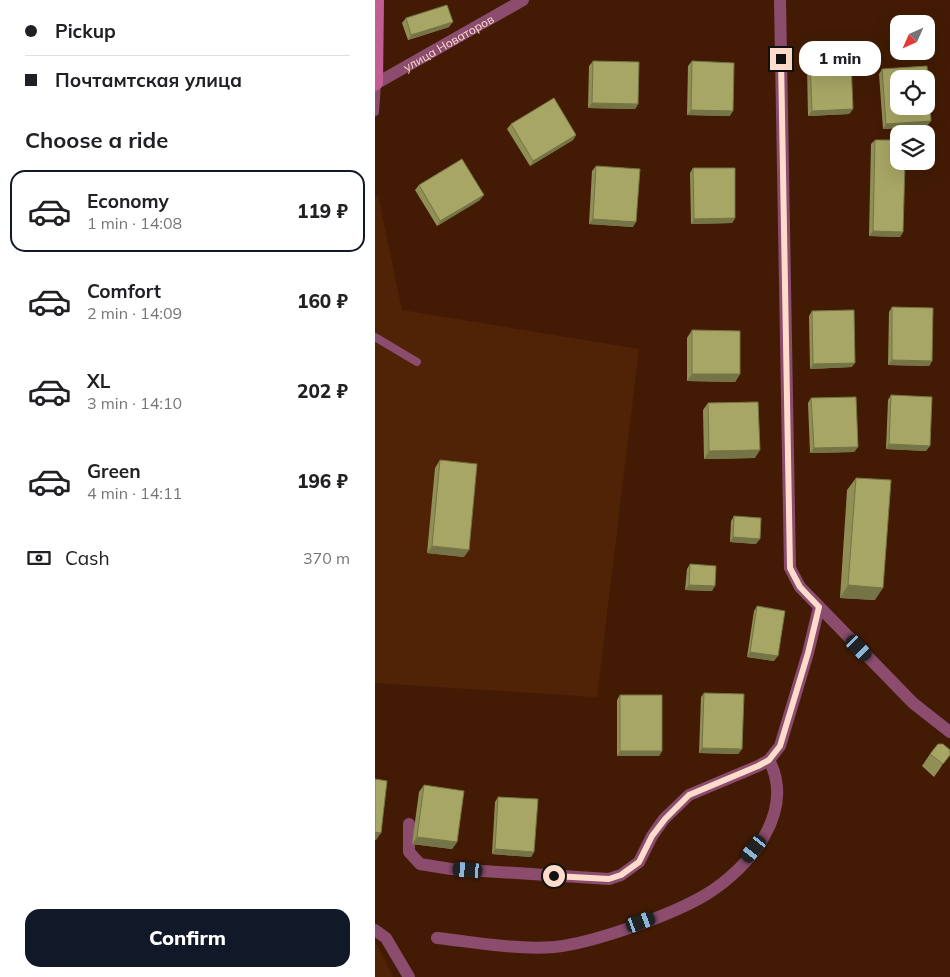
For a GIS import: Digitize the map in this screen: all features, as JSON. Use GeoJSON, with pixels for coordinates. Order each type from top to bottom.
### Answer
{"type":"FeatureCollection","features":[{"type":"Feature","properties":{"kind":"street"},"geometry":{"type":"LineString","coordinates":[[376,84],[378,0]]}},
{"type":"Feature","properties":{"kind":"street","name":"улица Новаторов"},"geometry":{"type":"LineString","coordinates":[[376,84],[523,0]]}},
{"type":"Feature","properties":{"kind":"street"},"geometry":{"type":"LineString","coordinates":[[780,0],[790,568],[800,587],[819,607],[913,703],[950,732]]}},
{"type":"Feature","properties":{"kind":"street"},"geometry":{"type":"LineString","coordinates":[[409,824],[409,852],[421,865],[460,870],[609,879],[621,875],[639,862],[652,836],[665,819],[689,795],[758,766],[769,760],[780,746],[808,653],[819,607]]}},
{"type":"Feature","properties":{"kind":"street"},"geometry":{"type":"LineString","coordinates":[[437,938],[498,945],[553,947],[601,936],[688,904],[709,892],[727,878],[746,859],[771,826],[777,807],[778,789],[769,760]]}},
{"type":"Feature","properties":{"kind":"street"},"geometry":{"type":"LineString","coordinates":[[375,930],[386,938],[409,977]]}},
{"type":"Feature","properties":{"kind":"lane"},"geometry":{"type":"LineString","coordinates":[[375,112],[376,84]]}},
{"type":"Feature","properties":{"kind":"lane"},"geometry":{"type":"LineString","coordinates":[[375,337],[417,362]]}},
{"type":"Feature","properties":{"kind":"shaded area"},"geometry":{"type":"Polygon","coordinates":[[[378,195],[402,310],[639,349],[597,697],[375,683],[375,198],[378,195]]]}},
{"type":"Feature","properties":{"kind":"shaded area"},"geometry":{"type":"Polygon","coordinates":[[[375,944],[377,945],[393,977],[375,977],[375,944]]]}},
{"type":"Feature","properties":{"kind":"building"},"geometry":{"type":"Polygon","coordinates":[[[447,5],[453,22],[411,35],[406,18],[447,5]]]}},
{"type":"Feature","properties":{"kind":"building"},"geometry":{"type":"Polygon","coordinates":[[[593,61],[639,62],[638,104],[592,103],[593,61]]]}},
{"type":"Feature","properties":{"kind":"building"},"geometry":{"type":"Polygon","coordinates":[[[692,61],[734,63],[733,111],[691,110],[692,61]]]}},
{"type":"Feature","properties":{"kind":"building"},"geometry":{"type":"Polygon","coordinates":[[[851,61],[853,109],[812,111],[810,62],[851,61]]]}},
{"type":"Feature","properties":{"kind":"building"},"geometry":{"type":"Polygon","coordinates":[[[927,66],[927,70],[890,70],[890,115],[931,115],[931,121],[886,124],[882,69],[927,66]]]}},
{"type":"Feature","properties":{"kind":"building"},"geometry":{"type":"Polygon","coordinates":[[[554,98],[576,135],[533,161],[511,124],[554,98]]]}},
{"type":"Feature","properties":{"kind":"building"},"geometry":{"type":"Polygon","coordinates":[[[875,140],[890,140],[890,170],[905,170],[903,232],[873,231],[875,140]]]}},
{"type":"Feature","properties":{"kind":"building"},"geometry":{"type":"Polygon","coordinates":[[[462,159],[484,195],[440,221],[419,185],[462,159]]]}},
{"type":"Feature","properties":{"kind":"building"},"geometry":{"type":"Polygon","coordinates":[[[596,166],[640,169],[636,222],[593,219],[596,166]]]}},
{"type":"Feature","properties":{"kind":"building"},"geometry":{"type":"Polygon","coordinates":[[[693,168],[735,168],[735,218],[694,219],[693,168]]]}},
{"type":"Feature","properties":{"kind":"building"},"geometry":{"type":"Polygon","coordinates":[[[892,307],[933,308],[932,361],[892,360],[892,307]]]}},
{"type":"Feature","properties":{"kind":"building"},"geometry":{"type":"Polygon","coordinates":[[[854,310],[855,363],[813,364],[812,311],[854,310]]]}},
{"type":"Feature","properties":{"kind":"building"},"geometry":{"type":"Polygon","coordinates":[[[692,330],[740,331],[740,374],[692,374],[692,330]]]}},
{"type":"Feature","properties":{"kind":"building"},"geometry":{"type":"Polygon","coordinates":[[[891,395],[932,397],[930,446],[889,444],[891,395]]]}},
{"type":"Feature","properties":{"kind":"building"},"geometry":{"type":"Polygon","coordinates":[[[856,397],[858,447],[814,448],[811,398],[856,397]]]}},
{"type":"Feature","properties":{"kind":"building"},"geometry":{"type":"Polygon","coordinates":[[[758,402],[760,450],[709,451],[708,403],[758,402]]]}},
{"type":"Feature","properties":{"kind":"building"},"geometry":{"type":"Polygon","coordinates":[[[440,460],[477,464],[469,550],[432,546],[440,460]]]}},
{"type":"Feature","properties":{"kind":"building"},"geometry":{"type":"Polygon","coordinates":[[[856,478],[891,480],[883,588],[848,585],[856,478]]]}},
{"type":"Feature","properties":{"kind":"building"},"geometry":{"type":"Polygon","coordinates":[[[734,516],[761,518],[760,539],[733,537],[734,516]]]}},
{"type":"Feature","properties":{"kind":"building"},"geometry":{"type":"Polygon","coordinates":[[[690,564],[716,566],[715,586],[689,585],[690,564]]]}},
{"type":"Feature","properties":{"kind":"building"},"geometry":{"type":"Polygon","coordinates":[[[757,606],[785,611],[778,656],[750,652],[757,606]]]}},
{"type":"Feature","properties":{"kind":"building"},"geometry":{"type":"Polygon","coordinates":[[[704,693],[744,694],[742,749],[702,748],[704,693]]]}},
{"type":"Feature","properties":{"kind":"building"},"geometry":{"type":"Polygon","coordinates":[[[620,695],[662,695],[662,751],[620,751],[620,695]]]}},
{"type":"Feature","properties":{"kind":"building"},"geometry":{"type":"Polygon","coordinates":[[[938,744],[943,744],[950,750],[950,755],[943,764],[930,754],[938,744]]]}},
{"type":"Feature","properties":{"kind":"building"},"geometry":{"type":"Polygon","coordinates":[[[375,779],[387,781],[381,833],[375,832],[375,779]]]}},
{"type":"Feature","properties":{"kind":"building"},"geometry":{"type":"Polygon","coordinates":[[[424,785],[464,791],[457,842],[417,837],[424,785]]]}},
{"type":"Feature","properties":{"kind":"building"},"geometry":{"type":"Polygon","coordinates":[[[498,797],[538,799],[534,852],[495,849],[498,797]]]}},
{"type":"Feature","properties":{"kind":"route"},"geometry":{"type":"LineString","coordinates":[[554,876],[609,879],[621,875],[639,862],[645,854],[652,836],[672,810],[689,795],[769,760],[780,746],[808,653],[819,607],[800,587],[790,568],[781,59]]}}]}
